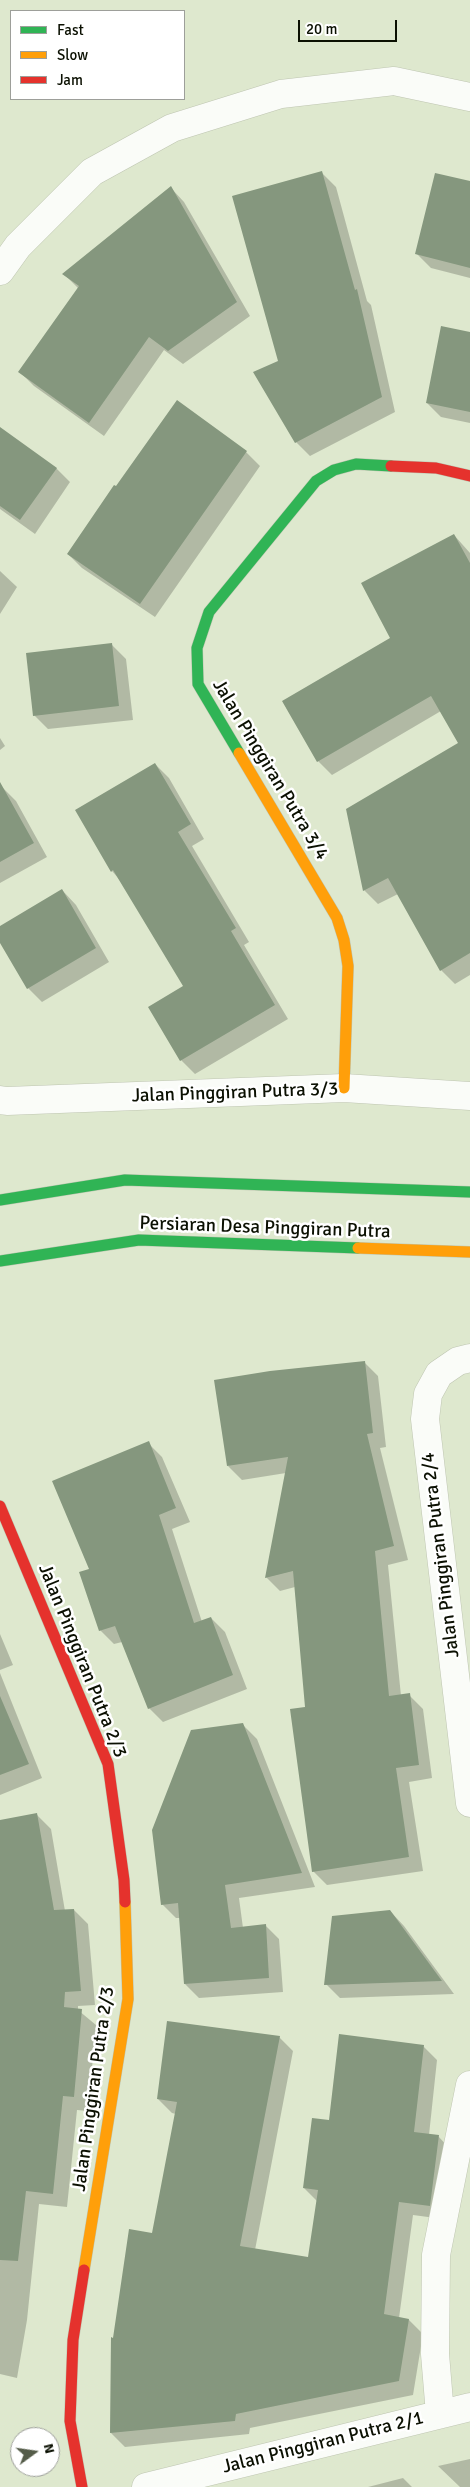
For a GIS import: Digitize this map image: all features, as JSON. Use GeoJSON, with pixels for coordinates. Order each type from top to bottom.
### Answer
{"type":"FeatureCollection","features":[{"type":"Feature","properties":{"kind":"street"},"geometry":{"type":"LineString","coordinates":[[0,271],[9,240],[92,172],[172,128],[281,94],[394,81],[470,97]]}},
{"type":"Feature","properties":{"kind":"street","name":"Jalan Pinggiran Putra 3/4"},"geometry":{"type":"LineString","coordinates":[[344,1088],[348,966],[342,933],[337,918],[198,684],[197,648],[209,612],[316,481],[334,470],[356,464],[428,468],[470,476]]}},
{"type":"Feature","properties":{"kind":"street","name":"Jalan Pinggiran Putra 3/3"},"geometry":{"type":"LineString","coordinates":[[0,1100],[344,1088],[470,1096]]}},
{"type":"Feature","properties":{"kind":"street"},"geometry":{"type":"LineString","coordinates":[[0,1200],[125,1180],[470,1192]]}},
{"type":"Feature","properties":{"kind":"street","name":"Persiaran Desa Pinggiran Putra"},"geometry":{"type":"LineString","coordinates":[[0,1261],[139,1240],[470,1252]]}},
{"type":"Feature","properties":{"kind":"street","name":"Jalan Pinggiran Putra 2/4"},"geometry":{"type":"LineString","coordinates":[[470,1358],[458,1361],[439,1374],[428,1394],[426,1419],[470,1803]]}},
{"type":"Feature","properties":{"kind":"street","name":"Jalan Pinggiran Putra 2/3"},"geometry":{"type":"LineString","coordinates":[[0,1506],[108,1764],[124,1880],[128,1999],[73,2340],[70,2421],[82,2487]]}},
{"type":"Feature","properties":{"kind":"street"},"geometry":{"type":"LineString","coordinates":[[440,2414],[435,2354],[436,2255],[470,2085]]}},
{"type":"Feature","properties":{"kind":"street","name":"Jalan Pinggiran Putra 2/1"},"geometry":{"type":"LineString","coordinates":[[146,2487],[470,2407]]}},
{"type":"Feature","properties":{"kind":"building"},"geometry":{"type":"Polygon","coordinates":[[[322,171],[355,290],[357,289],[382,397],[295,443],[253,372],[278,361],[232,196],[322,171]]]}},
{"type":"Feature","properties":{"kind":"building"},"geometry":{"type":"Polygon","coordinates":[[[435,173],[470,181],[470,268],[415,254],[435,173]]]}},
{"type":"Feature","properties":{"kind":"building"},"geometry":{"type":"Polygon","coordinates":[[[171,186],[237,302],[168,351],[149,337],[89,423],[18,372],[79,286],[62,274],[171,186]]]}},
{"type":"Feature","properties":{"kind":"building"},"geometry":{"type":"Polygon","coordinates":[[[441,326],[470,332],[470,412],[426,403],[441,326]]]}},
{"type":"Feature","properties":{"kind":"building"},"geometry":{"type":"Polygon","coordinates":[[[177,400],[247,451],[140,604],[67,554],[114,485],[116,486],[177,400]]]}},
{"type":"Feature","properties":{"kind":"building"},"geometry":{"type":"Polygon","coordinates":[[[0,427],[57,468],[20,520],[0,506],[0,427]]]}},
{"type":"Feature","properties":{"kind":"building"},"geometry":{"type":"Polygon","coordinates":[[[454,534],[470,563],[470,953],[440,971],[388,878],[363,891],[346,809],[458,743],[431,696],[317,762],[282,701],[390,638],[361,583],[454,534]]]}},
{"type":"Feature","properties":{"kind":"building"},"geometry":{"type":"Polygon","coordinates":[[[112,643],[119,706],[33,716],[26,653],[112,643]]]}},
{"type":"Feature","properties":{"kind":"building"},"geometry":{"type":"Polygon","coordinates":[[[155,763],[191,824],[178,832],[236,928],[231,931],[275,1005],[180,1061],[148,1007],[183,986],[113,870],[111,872],[75,810],[155,763]]]}},
{"type":"Feature","properties":{"kind":"building"},"geometry":{"type":"Polygon","coordinates":[[[0,782],[34,843],[0,862],[0,782]]]}},
{"type":"Feature","properties":{"kind":"building"},"geometry":{"type":"Polygon","coordinates":[[[62,889],[96,948],[27,989],[0,943],[0,926],[62,889]]]}},
{"type":"Feature","properties":{"kind":"building"},"geometry":{"type":"Polygon","coordinates":[[[365,1361],[373,1433],[367,1434],[394,1546],[375,1551],[389,1696],[410,1693],[419,1765],[396,1768],[409,1857],[312,1872],[290,1709],[305,1707],[293,1571],[265,1578],[288,1457],[227,1466],[214,1380],[270,1371],[365,1361]]]}},
{"type":"Feature","properties":{"kind":"building"},"geometry":{"type":"Polygon","coordinates":[[[149,1441],[176,1508],[159,1515],[194,1623],[211,1617],[233,1675],[148,1709],[115,1626],[99,1631],[79,1572],[89,1569],[52,1481],[149,1441]]]}},
{"type":"Feature","properties":{"kind":"building"},"geometry":{"type":"Polygon","coordinates":[[[0,1696],[29,1764],[0,1775],[0,1696]]]}},
{"type":"Feature","properties":{"kind":"building"},"geometry":{"type":"Polygon","coordinates":[[[243,1723],[302,1873],[225,1885],[231,1928],[266,1924],[269,1978],[184,1984],[178,1903],[161,1905],[152,1830],[191,1730],[243,1723]]]}},
{"type":"Feature","properties":{"kind":"building"},"geometry":{"type":"Polygon","coordinates":[[[37,1813],[54,1910],[74,1909],[81,1991],[65,1992],[64,2007],[82,2009],[74,2097],[63,2096],[53,2194],[26,2191],[18,2261],[0,2260],[0,1820],[37,1813]]]}},
{"type":"Feature","properties":{"kind":"building"},"geometry":{"type":"Polygon","coordinates":[[[390,1910],[442,1981],[324,1985],[332,1916],[390,1910]]]}},
{"type":"Feature","properties":{"kind":"building"},"geometry":{"type":"Polygon","coordinates":[[[167,2021],[280,2036],[240,2246],[308,2257],[318,2190],[303,2188],[312,2118],[329,2120],[339,2034],[424,2045],[414,2132],[439,2135],[430,2206],[399,2202],[384,2314],[409,2319],[399,2381],[236,2414],[235,2421],[110,2433],[111,2337],[113,2338],[129,2229],[152,2233],[177,2102],[157,2099],[167,2021]]]}},
{"type":"Feature","properties":{"kind":"traffic: fast"},"geometry":{"type":"LineString","coordinates":[[239,753],[198,684],[197,648],[209,612],[316,481],[334,470],[356,464],[391,466]]}},
{"type":"Feature","properties":{"kind":"traffic: fast"},"geometry":{"type":"LineString","coordinates":[[0,1200],[125,1180],[470,1192]]}},
{"type":"Feature","properties":{"kind":"traffic: fast"},"geometry":{"type":"LineString","coordinates":[[0,1261],[139,1240],[358,1248]]}},
{"type":"Feature","properties":{"kind":"traffic: slow"},"geometry":{"type":"LineString","coordinates":[[239,753],[337,918],[344,940],[348,966],[344,1088]]}},
{"type":"Feature","properties":{"kind":"traffic: slow"},"geometry":{"type":"LineString","coordinates":[[358,1248],[470,1252]]}},
{"type":"Feature","properties":{"kind":"traffic: slow"},"geometry":{"type":"LineString","coordinates":[[84,2270],[128,1999],[125,1902]]}},
{"type":"Feature","properties":{"kind":"traffic: jam"},"geometry":{"type":"LineString","coordinates":[[391,466],[436,468],[470,476]]}},
{"type":"Feature","properties":{"kind":"traffic: jam"},"geometry":{"type":"LineString","coordinates":[[0,1506],[108,1764],[124,1880],[125,1902]]}},
{"type":"Feature","properties":{"kind":"traffic: jam"},"geometry":{"type":"LineString","coordinates":[[82,2487],[70,2421],[73,2340],[84,2270]]}}]}
